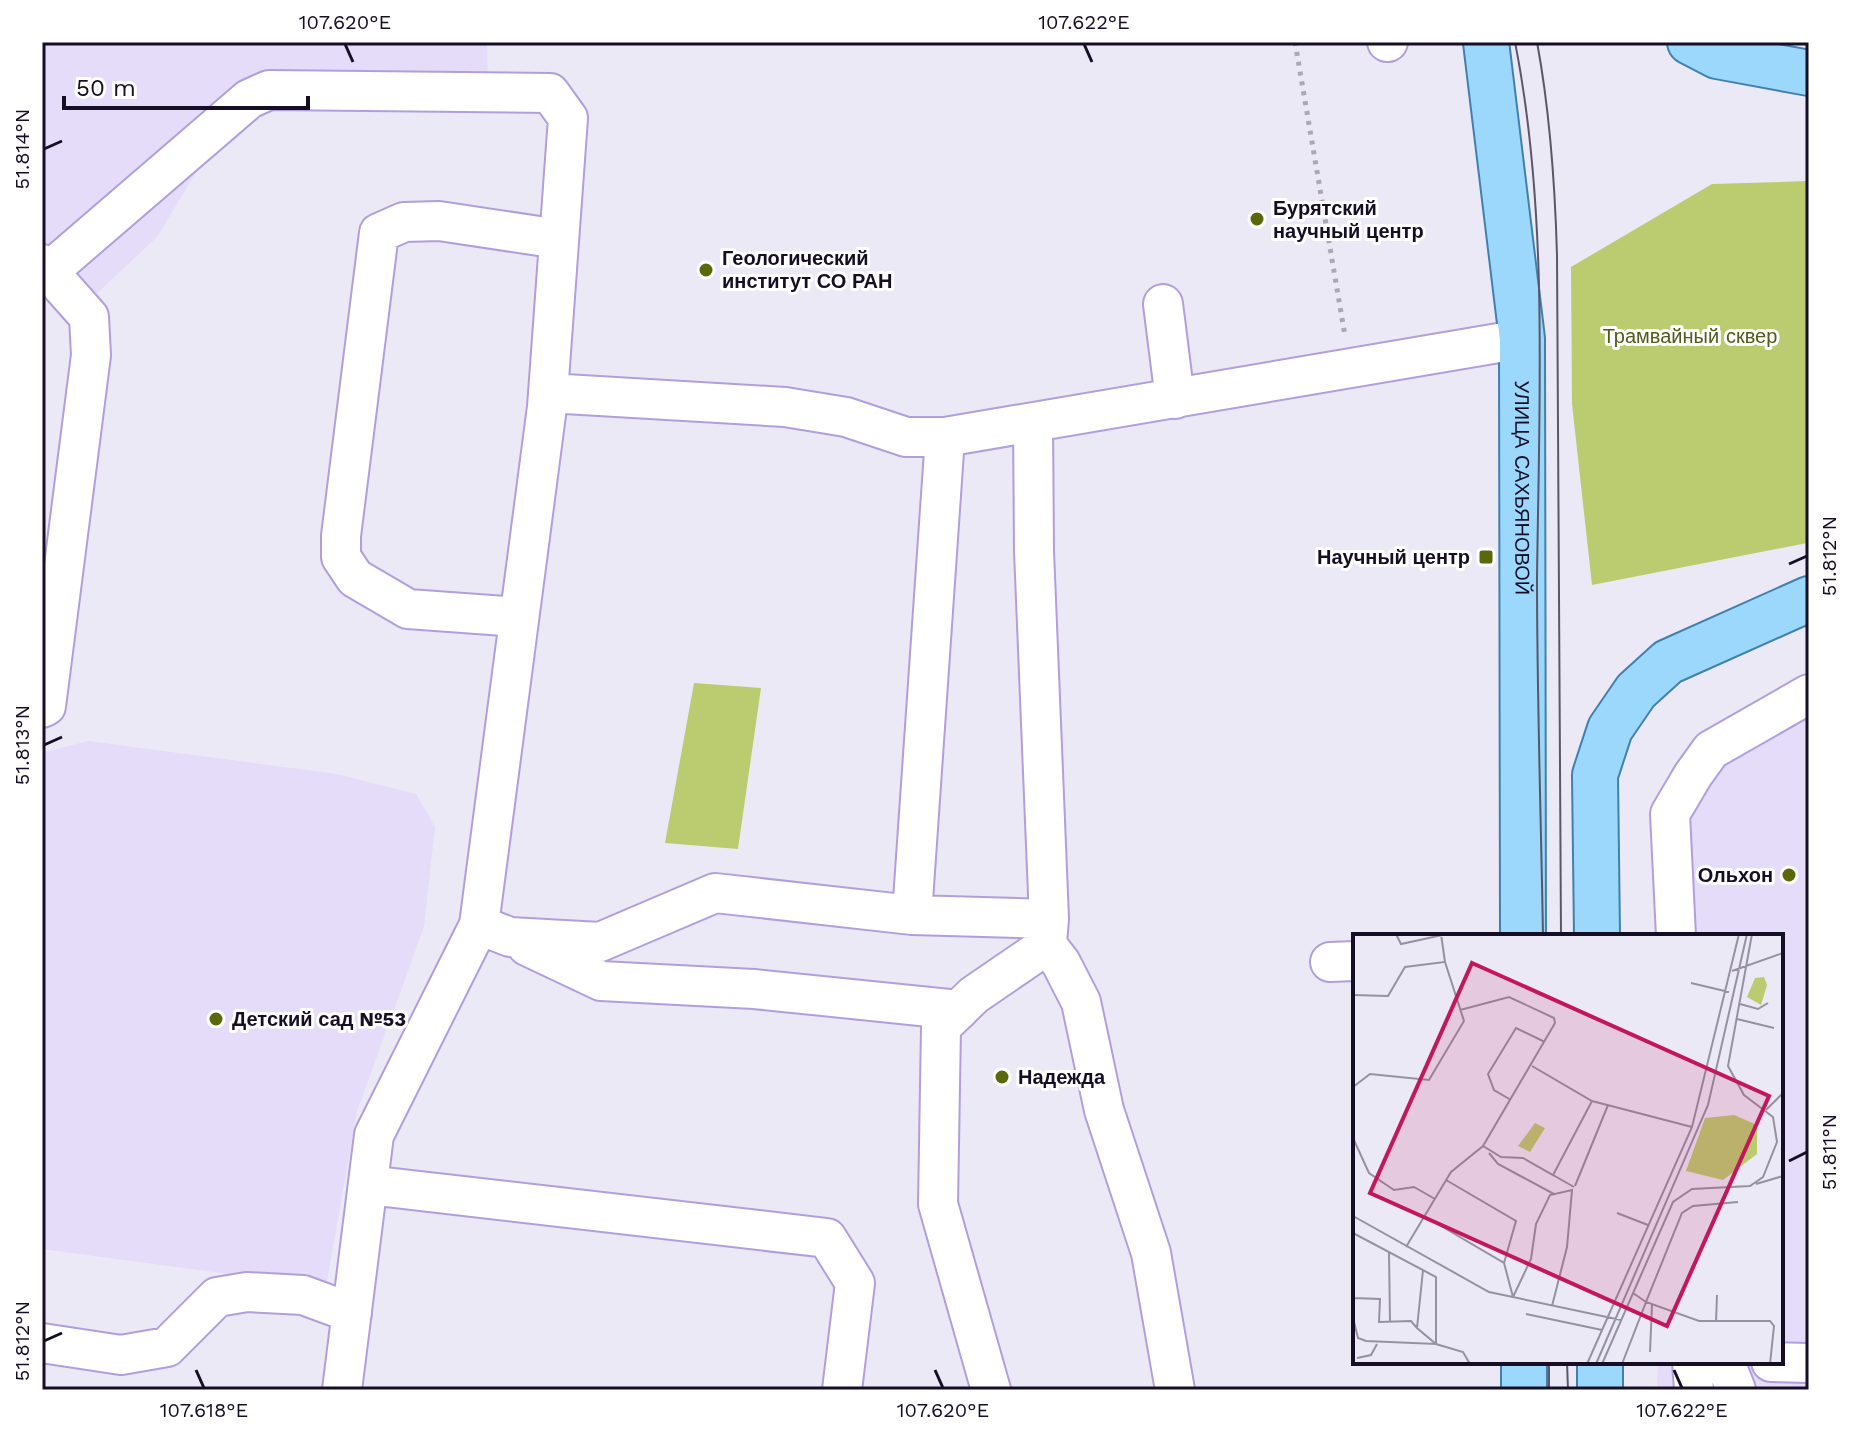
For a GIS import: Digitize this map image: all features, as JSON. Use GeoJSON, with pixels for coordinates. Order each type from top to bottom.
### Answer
{"type":"FeatureCollection","features":[{"type":"Feature","properties":{"kind":"main road","name":"УЛИЦА САХЬЯНОВОЙ"},"geometry":{"type":"LineString","coordinates":[[1486,42],[1522,339],[1523,934]]}},
{"type":"Feature","properties":{"kind":"main road"},"geometry":{"type":"LineString","coordinates":[[1690,42],[1717,56],[1809,73]]}},
{"type":"Feature","properties":{"kind":"main road"},"geometry":{"type":"LineString","coordinates":[[1597,934],[1595,775],[1610,729],[1636,691],[1668,662],[1809,599]]}},
{"type":"Feature","properties":{"kind":"main road"},"geometry":{"type":"LineString","coordinates":[[1524,1364],[1524,1390]]}},
{"type":"Feature","properties":{"kind":"main road"},"geometry":{"type":"LineString","coordinates":[[1600,1364],[1600,1390]]}},
{"type":"Feature","properties":{"kind":"lane"},"geometry":{"type":"LineString","coordinates":[[42,708],[46,706],[91,355],[89,317],[45,268],[249,99],[269,90],[550,93],[568,118],[548,393],[519,617],[494,931],[374,1135],[342,1390]]}},
{"type":"Feature","properties":{"kind":"lane"},"geometry":{"type":"LineString","coordinates":[[519,617],[408,609],[355,578],[341,557],[341,536],[379,233],[404,222],[439,221],[559,239]]}},
{"type":"Feature","properties":{"kind":"lane"},"geometry":{"type":"LineString","coordinates":[[1163,304],[1175,399]]}},
{"type":"Feature","properties":{"kind":"lane"},"geometry":{"type":"LineString","coordinates":[[548,393],[785,407],[846,417],[906,437],[945,437],[1522,339]]}},
{"type":"Feature","properties":{"kind":"lane"},"geometry":{"type":"LineString","coordinates":[[1033,423],[1034,551],[1048,932],[1081,1002],[1104,1110],[1151,1253],[1175,1390]]}},
{"type":"Feature","properties":{"kind":"lane"},"geometry":{"type":"LineString","coordinates":[[912,915],[945,437]]}},
{"type":"Feature","properties":{"kind":"lane"},"geometry":{"type":"LineString","coordinates":[[1676,934],[1670,814],[1711,750],[1809,694]]}},
{"type":"Feature","properties":{"kind":"lane"},"geometry":{"type":"LineString","coordinates":[[494,931],[600,942],[715,893],[1048,932]]}},
{"type":"Feature","properties":{"kind":"lane"},"geometry":{"type":"LineString","coordinates":[[494,931],[601,981],[754,989],[959,1010]]}},
{"type":"Feature","properties":{"kind":"lane"},"geometry":{"type":"LineString","coordinates":[[991,1390],[938,1204],[941,1027],[1048,932]]}},
{"type":"Feature","properties":{"kind":"lane"},"geometry":{"type":"LineString","coordinates":[[368,1185],[827,1238],[855,1283],[842,1390]]}},
{"type":"Feature","properties":{"kind":"lane"},"geometry":{"type":"LineString","coordinates":[[42,1343],[121,1355],[167,1347],[217,1297],[247,1292],[303,1295],[352,1313]]}},
{"type":"Feature","properties":{"kind":"lane"},"geometry":{"type":"LineString","coordinates":[[1783,1362],[1809,1363]]}},
{"type":"Feature","properties":{"kind":"lane"},"geometry":{"type":"LineString","coordinates":[[1692,1364],[1694,1390]]}},
{"type":"Feature","properties":{"kind":"lane"},"geometry":{"type":"LineString","coordinates":[[1726,1364],[1736,1390]]}},
{"type":"Feature","properties":{"kind":"path"},"geometry":{"type":"LineString","coordinates":[[1295,42],[1351,368]]}},
{"type":"Feature","properties":{"kind":"shaded area"},"geometry":{"type":"Polygon","coordinates":[[[42,42],[487,42],[488,81],[238,103],[157,237],[75,314],[42,286],[42,42]]]}},
{"type":"Feature","properties":{"kind":"shaded area"},"geometry":{"type":"Polygon","coordinates":[[[1809,688],[1809,1390],[1657,1390],[1658,1364],[1783,1364],[1783,934],[1674,934],[1680,780],[1809,688]]]}},
{"type":"Feature","properties":{"kind":"shaded area","name":"Детский сад №53"},"geometry":{"type":"Polygon","coordinates":[[[88,741],[337,774],[416,794],[435,827],[424,927],[357,1111],[326,1287],[42,1249],[42,753],[88,741]]]}},
{"type":"Feature","properties":{"kind":"green space","name":"Трамвайный сквер"},"geometry":{"type":"Polygon","coordinates":[[[1809,181],[1807,543],[1592,585],[1572,404],[1571,267],[1712,184],[1809,181]]]}},
{"type":"Feature","properties":{"kind":"green space"},"geometry":{"type":"Polygon","coordinates":[[[694,683],[761,688],[738,849],[665,843],[694,683]]]}},
{"type":"Feature","properties":{"kind":"tram line"},"geometry":{"type":"LineString","coordinates":[[1515,42],[1533,174],[1540,309],[1537,624],[1543,934]]}},
{"type":"Feature","properties":{"kind":"tram line"},"geometry":{"type":"LineString","coordinates":[[1537,42],[1551,148],[1557,255],[1561,934]]}},
{"type":"Feature","properties":{"kind":"tram line"},"geometry":{"type":"LineString","coordinates":[[1549,1364],[1549,1390]]}},
{"type":"Feature","properties":{"kind":"tram line"},"geometry":{"type":"LineString","coordinates":[[1567,1364],[1568,1390]]}},
{"type":"Feature","properties":{"kind":"place","name":"Бурятский научный центр"},"geometry":{"type":"Point","coordinates":[1257,219]}},
{"type":"Feature","properties":{"kind":"place","name":"Геологический институт СО РАН"},"geometry":{"type":"Point","coordinates":[706,270]}},
{"type":"Feature","properties":{"kind":"place","name":"Научный центр"},"geometry":{"type":"Point","coordinates":[1486,557]}},
{"type":"Feature","properties":{"kind":"place","name":"Ольхон"},"geometry":{"type":"Point","coordinates":[1789,875]}},
{"type":"Feature","properties":{"kind":"place","name":"Детский сад №53"},"geometry":{"type":"Point","coordinates":[216,1019]}},
{"type":"Feature","properties":{"kind":"place","name":"Надежда"},"geometry":{"type":"Point","coordinates":[1002,1077]}}]}
